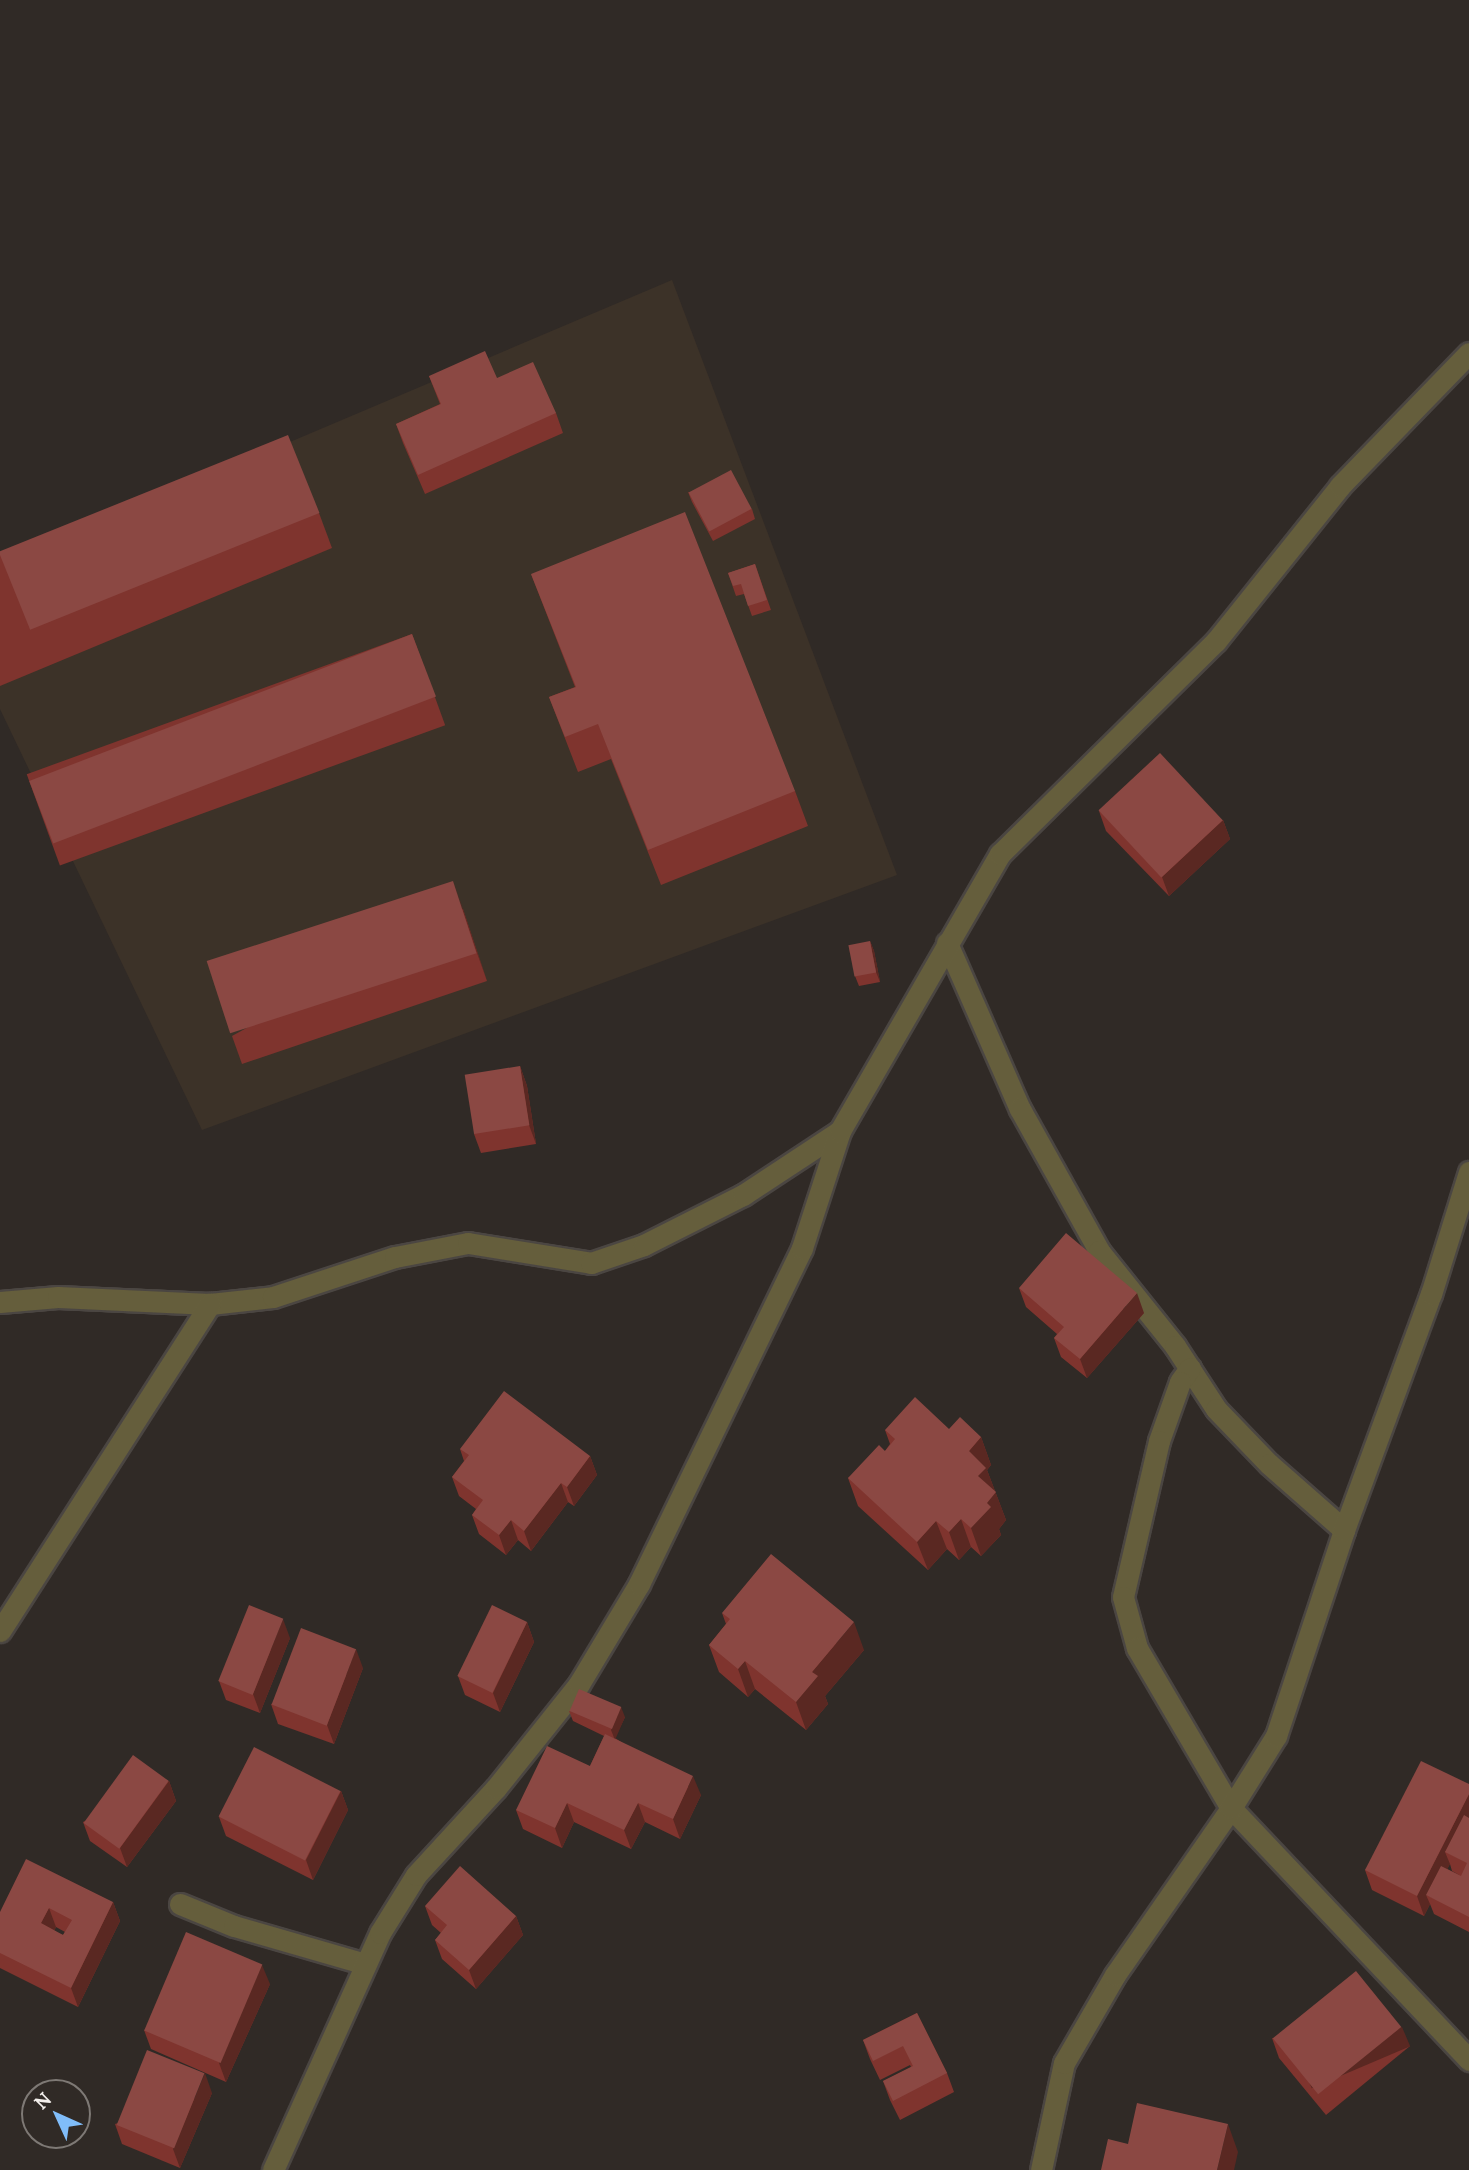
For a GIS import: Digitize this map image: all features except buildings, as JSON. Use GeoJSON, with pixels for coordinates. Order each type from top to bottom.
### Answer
{"type":"FeatureCollection","features":[{"type":"Feature","properties":{"kind":"street"},"geometry":{"type":"LineString","coordinates":[[273,2170],[366,1964],[416,1875],[496,1788],[579,1684],[639,1584],[802,1248],[840,1131],[1000,853],[1216,641],[1339,486],[1469,353]]}},
{"type":"Feature","properties":{"kind":"street"},"geometry":{"type":"LineString","coordinates":[[947,943],[1020,1109],[1099,1251],[1235,1430],[1344,1530]]}},
{"type":"Feature","properties":{"kind":"street"},"geometry":{"type":"LineString","coordinates":[[0,1302],[58,1297],[211,1304],[273,1297],[395,1258],[468,1243],[591,1264],[644,1245],[743,1195],[840,1131]]}},
{"type":"Feature","properties":{"kind":"street"},"geometry":{"type":"LineString","coordinates":[[1041,2170],[1063,2063],[1158,1909],[1231,1808],[1276,1737],[1344,1530],[1431,1294],[1469,1172]]}},
{"type":"Feature","properties":{"kind":"street"},"geometry":{"type":"LineString","coordinates":[[0,1631],[211,1304]]}},
{"type":"Feature","properties":{"kind":"street"},"geometry":{"type":"LineString","coordinates":[[1190,1368],[1180,1382],[1159,1441],[1123,1597],[1137,1648],[1231,1808],[1469,2060]]}},
{"type":"Feature","properties":{"kind":"street"},"geometry":{"type":"LineString","coordinates":[[180,1904],[234,1926],[366,1964]]}},
{"type":"Feature","properties":{"kind":"shaded area"},"geometry":{"type":"Polygon","coordinates":[[[672,280],[897,875],[202,1130],[0,709],[0,565],[672,280]]]}}]}
